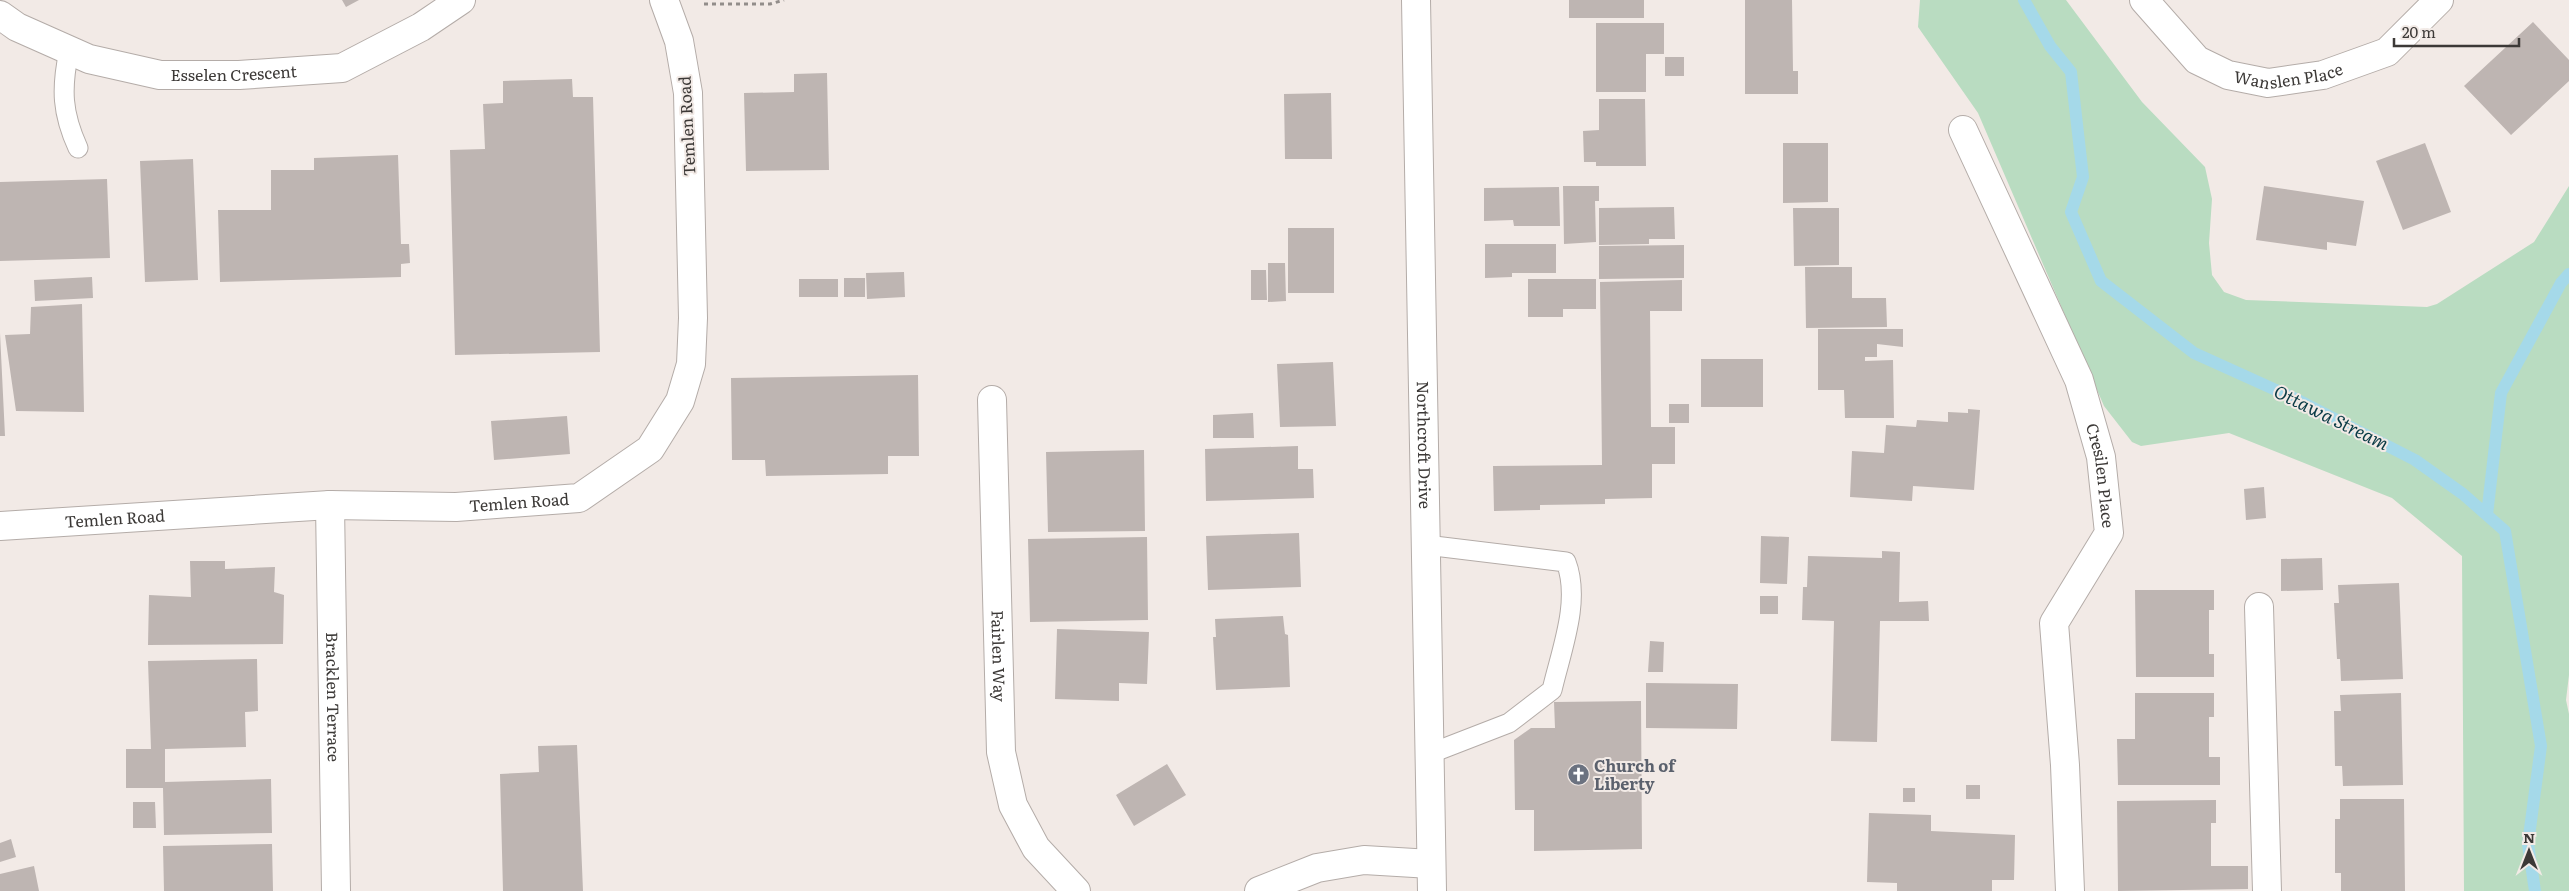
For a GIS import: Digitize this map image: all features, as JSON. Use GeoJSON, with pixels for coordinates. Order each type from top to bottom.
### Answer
{"type":"FeatureCollection","features":[{"type":"Feature","properties":{"kind":"street","name":"Esselen Crescent"},"geometry":{"type":"LineString","coordinates":[[0,16],[17,28],[88,59],[160,75],[239,75],[342,68],[421,28],[461,0]]}},
{"type":"Feature","properties":{"kind":"street","name":"Northcroft Drive"},"geometry":{"type":"LineString","coordinates":[[1416,0],[1432,891]]}},
{"type":"Feature","properties":{"kind":"street","name":"Wanslen Place"},"geometry":{"type":"LineString","coordinates":[[2144,0],[2197,60],[2228,75],[2268,83],[2323,75],[2387,52],[2439,0]]}},
{"type":"Feature","properties":{"kind":"street","name":"Temlen Road"},"geometry":{"type":"LineString","coordinates":[[0,526],[330,505],[456,507],[579,498],[650,449],[680,401],[691,364],[693,318],[688,93],[679,41],[665,2]]}},
{"type":"Feature","properties":{"kind":"street","name":"Cresilen Place"},"geometry":{"type":"LineString","coordinates":[[1963,130],[2079,380],[2102,457],[2109,533],[2054,623],[2065,765],[2070,891]]}},
{"type":"Feature","properties":{"kind":"street","name":"Fairlen Way"},"geometry":{"type":"LineString","coordinates":[[992,400],[1001,752],[1013,805],[1031,839],[1036,848],[1076,891]]}},
{"type":"Feature","properties":{"kind":"street","name":"Bracklen Terrace"},"geometry":{"type":"LineString","coordinates":[[330,505],[336,891]]}},
{"type":"Feature","properties":{"kind":"street"},"geometry":{"type":"LineString","coordinates":[[2259,608],[2267,891]]}},
{"type":"Feature","properties":{"kind":"street"},"geometry":{"type":"LineString","coordinates":[[1259,891],[1316,868],[1364,860],[1431,864]]}},
{"type":"Feature","properties":{"kind":"lane"},"geometry":{"type":"LineString","coordinates":[[69,51],[63,81],[69,129],[78,148]]}},
{"type":"Feature","properties":{"kind":"lane"},"geometry":{"type":"LineString","coordinates":[[1426,545],[1566,562],[1570,574],[1570,607],[1552,690],[1509,723],[1429,754]]}},
{"type":"Feature","properties":{"kind":"path"},"geometry":{"type":"LineString","coordinates":[[665,2],[770,4],[784,0]]}},
{"type":"Feature","properties":{"kind":"green space"},"geometry":{"type":"Polygon","coordinates":[[[1920,0],[2066,0],[2142,102],[2205,167],[2212,199],[2209,243],[2212,275],[2224,292],[2246,300],[2427,307],[2437,304],[2534,242],[2569,186],[2569,675],[2566,700],[2569,714],[2569,891],[2464,891],[2462,556],[2392,498],[2229,433],[2141,446],[2132,442],[2104,406],[1978,113],[1918,27],[1920,0]]]}},
{"type":"Feature","properties":{"kind":"building"},"geometry":{"type":"Polygon","coordinates":[[[342,0],[359,0],[346,7],[342,0]]]}},
{"type":"Feature","properties":{"kind":"building"},"geometry":{"type":"Polygon","coordinates":[[[1569,0],[1644,0],[1644,18],[1569,18],[1569,0]]]}},
{"type":"Feature","properties":{"kind":"building"},"geometry":{"type":"Polygon","coordinates":[[[1745,0],[1792,0],[1793,71],[1798,71],[1798,94],[1745,94],[1745,0]]]}},
{"type":"Feature","properties":{"kind":"building"},"geometry":{"type":"Polygon","coordinates":[[[2533,22],[2569,60],[2569,81],[2511,135],[2464,86],[2533,22]]]}},
{"type":"Feature","properties":{"kind":"building"},"geometry":{"type":"Polygon","coordinates":[[[1596,23],[1664,23],[1664,54],[1646,54],[1646,92],[1596,92],[1596,23]]]}},
{"type":"Feature","properties":{"kind":"building"},"geometry":{"type":"Polygon","coordinates":[[[1665,57],[1684,57],[1684,76],[1665,76],[1665,57]]]}},
{"type":"Feature","properties":{"kind":"building"},"geometry":{"type":"Polygon","coordinates":[[[827,73],[829,170],[746,171],[744,93],[794,92],[794,74],[827,73]]]}},
{"type":"Feature","properties":{"kind":"building"},"geometry":{"type":"Polygon","coordinates":[[[572,79],[573,97],[593,97],[600,352],[455,355],[450,150],[485,149],[483,104],[503,103],[503,81],[572,79]]]}},
{"type":"Feature","properties":{"kind":"building"},"geometry":{"type":"Polygon","coordinates":[[[1331,93],[1332,159],[1285,159],[1284,94],[1331,93]]]}},
{"type":"Feature","properties":{"kind":"building"},"geometry":{"type":"Polygon","coordinates":[[[1599,99],[1645,99],[1646,166],[1596,166],[1596,162],[1584,162],[1583,131],[1599,130],[1599,99]]]}},
{"type":"Feature","properties":{"kind":"building"},"geometry":{"type":"Polygon","coordinates":[[[1783,143],[1828,143],[1828,202],[1783,203],[1783,143]]]}},
{"type":"Feature","properties":{"kind":"building"},"geometry":{"type":"Polygon","coordinates":[[[2425,143],[2451,212],[2403,230],[2376,161],[2425,143]]]}},
{"type":"Feature","properties":{"kind":"building"},"geometry":{"type":"Polygon","coordinates":[[[398,155],[401,244],[409,244],[410,263],[401,264],[401,277],[220,282],[218,210],[271,210],[271,170],[314,170],[314,158],[398,155]]]}},
{"type":"Feature","properties":{"kind":"building"},"geometry":{"type":"Polygon","coordinates":[[[193,159],[198,280],[145,282],[140,161],[193,159]]]}},
{"type":"Feature","properties":{"kind":"building"},"geometry":{"type":"Polygon","coordinates":[[[107,179],[110,258],[0,261],[0,182],[107,179]]]}},
{"type":"Feature","properties":{"kind":"building"},"geometry":{"type":"Polygon","coordinates":[[[1563,186],[1599,186],[1599,201],[1595,201],[1596,242],[1564,244],[1563,186]]]}},
{"type":"Feature","properties":{"kind":"building"},"geometry":{"type":"Polygon","coordinates":[[[2264,186],[2364,201],[2356,246],[2327,242],[2327,250],[2256,240],[2264,186]]]}},
{"type":"Feature","properties":{"kind":"building"},"geometry":{"type":"Polygon","coordinates":[[[1559,187],[1560,226],[1514,226],[1513,220],[1484,221],[1484,188],[1559,187]]]}},
{"type":"Feature","properties":{"kind":"building"},"geometry":{"type":"Polygon","coordinates":[[[1674,207],[1675,239],[1649,239],[1649,244],[1599,245],[1599,208],[1674,207]]]}},
{"type":"Feature","properties":{"kind":"building"},"geometry":{"type":"Polygon","coordinates":[[[1793,208],[1839,208],[1839,265],[1794,266],[1793,208]]]}},
{"type":"Feature","properties":{"kind":"building"},"geometry":{"type":"Polygon","coordinates":[[[1288,228],[1334,228],[1334,293],[1288,293],[1288,228]]]}},
{"type":"Feature","properties":{"kind":"building"},"geometry":{"type":"Polygon","coordinates":[[[1485,244],[1556,244],[1556,273],[1512,273],[1512,277],[1485,278],[1485,244]]]}},
{"type":"Feature","properties":{"kind":"building"},"geometry":{"type":"Polygon","coordinates":[[[1684,245],[1684,278],[1599,279],[1599,246],[1684,245]]]}},
{"type":"Feature","properties":{"kind":"building"},"geometry":{"type":"Polygon","coordinates":[[[1268,263],[1285,263],[1286,301],[1268,302],[1268,263]]]}},
{"type":"Feature","properties":{"kind":"building"},"geometry":{"type":"Polygon","coordinates":[[[1805,267],[1852,267],[1852,298],[1886,298],[1887,327],[1806,328],[1805,267]]]}},
{"type":"Feature","properties":{"kind":"building"},"geometry":{"type":"Polygon","coordinates":[[[1251,270],[1266,270],[1267,300],[1251,300],[1251,270]]]}},
{"type":"Feature","properties":{"kind":"building"},"geometry":{"type":"Polygon","coordinates":[[[904,272],[905,297],[867,299],[866,273],[904,272]]]}},
{"type":"Feature","properties":{"kind":"building"},"geometry":{"type":"Polygon","coordinates":[[[92,277],[93,298],[35,301],[34,280],[92,277]]]}},
{"type":"Feature","properties":{"kind":"building"},"geometry":{"type":"Polygon","coordinates":[[[844,278],[865,278],[865,297],[844,297],[844,278]]]}},
{"type":"Feature","properties":{"kind":"building"},"geometry":{"type":"Polygon","coordinates":[[[799,279],[838,279],[838,297],[799,297],[799,279]]]}},
{"type":"Feature","properties":{"kind":"building"},"geometry":{"type":"Polygon","coordinates":[[[1528,279],[1596,279],[1596,309],[1563,309],[1563,317],[1528,317],[1528,279]]]}},
{"type":"Feature","properties":{"kind":"building"},"geometry":{"type":"Polygon","coordinates":[[[1682,280],[1682,311],[1650,311],[1651,427],[1675,427],[1675,464],[1652,464],[1652,498],[1605,499],[1605,504],[1540,505],[1540,510],[1494,511],[1493,466],[1602,465],[1600,282],[1682,280]]]}},
{"type":"Feature","properties":{"kind":"building"},"geometry":{"type":"Polygon","coordinates":[[[82,304],[84,412],[16,411],[5,335],[30,334],[31,307],[82,304]]]}},
{"type":"Feature","properties":{"kind":"building"},"geometry":{"type":"Polygon","coordinates":[[[1818,329],[1903,329],[1903,347],[1877,344],[1877,357],[1865,357],[1865,361],[1893,360],[1894,418],[1845,418],[1844,390],[1818,390],[1818,329]]]}},
{"type":"Feature","properties":{"kind":"building"},"geometry":{"type":"Polygon","coordinates":[[[0,333],[5,436],[0,436],[0,333]]]}},
{"type":"Feature","properties":{"kind":"building"},"geometry":{"type":"Polygon","coordinates":[[[1701,359],[1763,359],[1763,407],[1701,407],[1701,359]]]}},
{"type":"Feature","properties":{"kind":"building"},"geometry":{"type":"Polygon","coordinates":[[[1333,362],[1336,426],[1280,427],[1277,364],[1333,362]]]}},
{"type":"Feature","properties":{"kind":"building"},"geometry":{"type":"Polygon","coordinates":[[[918,375],[919,456],[888,456],[888,474],[766,476],[765,460],[732,460],[731,378],[918,375]]]}},
{"type":"Feature","properties":{"kind":"building"},"geometry":{"type":"Polygon","coordinates":[[[1669,404],[1689,404],[1689,423],[1669,423],[1669,404]]]}},
{"type":"Feature","properties":{"kind":"building"},"geometry":{"type":"Polygon","coordinates":[[[1968,409],[1980,410],[1974,490],[1913,486],[1912,501],[1850,497],[1852,451],[1884,453],[1886,425],[1916,427],[1917,420],[1948,422],[1948,412],[1968,413],[1968,409]]]}},
{"type":"Feature","properties":{"kind":"building"},"geometry":{"type":"Polygon","coordinates":[[[1253,413],[1254,438],[1213,438],[1213,415],[1253,413]]]}},
{"type":"Feature","properties":{"kind":"building"},"geometry":{"type":"Polygon","coordinates":[[[567,416],[570,454],[494,460],[491,421],[567,416]]]}},
{"type":"Feature","properties":{"kind":"building"},"geometry":{"type":"Polygon","coordinates":[[[1298,446],[1298,469],[1313,469],[1314,498],[1206,501],[1205,449],[1298,446]]]}},
{"type":"Feature","properties":{"kind":"building"},"geometry":{"type":"Polygon","coordinates":[[[1144,450],[1145,531],[1048,532],[1046,452],[1144,450]]]}},
{"type":"Feature","properties":{"kind":"building"},"geometry":{"type":"Polygon","coordinates":[[[2264,487],[2266,518],[2246,520],[2244,489],[2264,487]]]}},
{"type":"Feature","properties":{"kind":"building"},"geometry":{"type":"Polygon","coordinates":[[[1299,533],[1301,587],[1208,590],[1206,536],[1299,533]]]}},
{"type":"Feature","properties":{"kind":"building"},"geometry":{"type":"Polygon","coordinates":[[[1761,536],[1789,537],[1787,584],[1760,583],[1761,536]]]}},
{"type":"Feature","properties":{"kind":"building"},"geometry":{"type":"Polygon","coordinates":[[[1147,537],[1148,620],[1030,622],[1028,539],[1147,537]]]}},
{"type":"Feature","properties":{"kind":"building"},"geometry":{"type":"Polygon","coordinates":[[[1882,551],[1900,552],[1899,602],[1928,601],[1929,621],[1880,621],[1877,742],[1831,741],[1834,621],[1802,620],[1803,587],[1807,587],[1808,556],[1882,558],[1882,551]]]}},
{"type":"Feature","properties":{"kind":"building"},"geometry":{"type":"Polygon","coordinates":[[[2322,558],[2323,590],[2281,591],[2281,559],[2322,558]]]}},
{"type":"Feature","properties":{"kind":"building"},"geometry":{"type":"Polygon","coordinates":[[[190,561],[225,561],[225,569],[275,567],[274,592],[284,595],[283,644],[148,645],[149,595],[191,597],[190,561]]]}},
{"type":"Feature","properties":{"kind":"building"},"geometry":{"type":"Polygon","coordinates":[[[2399,583],[2403,679],[2341,681],[2340,659],[2337,659],[2334,603],[2339,603],[2338,585],[2399,583]]]}},
{"type":"Feature","properties":{"kind":"building"},"geometry":{"type":"Polygon","coordinates":[[[2135,590],[2214,590],[2214,610],[2209,610],[2209,654],[2214,654],[2214,677],[2136,677],[2135,590]]]}},
{"type":"Feature","properties":{"kind":"building"},"geometry":{"type":"Polygon","coordinates":[[[1760,596],[1778,596],[1778,614],[1760,614],[1760,596]]]}},
{"type":"Feature","properties":{"kind":"building"},"geometry":{"type":"Polygon","coordinates":[[[1283,616],[1285,634],[1288,635],[1290,687],[1216,690],[1213,637],[1216,637],[1215,619],[1283,616]]]}},
{"type":"Feature","properties":{"kind":"building"},"geometry":{"type":"Polygon","coordinates":[[[1057,629],[1149,632],[1147,684],[1119,683],[1119,701],[1055,699],[1057,629]]]}},
{"type":"Feature","properties":{"kind":"building"},"geometry":{"type":"Polygon","coordinates":[[[1650,641],[1664,642],[1663,672],[1648,672],[1650,641]]]}},
{"type":"Feature","properties":{"kind":"building"},"geometry":{"type":"Polygon","coordinates":[[[257,659],[258,711],[245,712],[246,747],[165,749],[165,782],[271,779],[272,833],[164,835],[163,788],[126,788],[126,749],[151,749],[148,661],[257,659]]]}},
{"type":"Feature","properties":{"kind":"building"},"geometry":{"type":"Polygon","coordinates":[[[1646,683],[1738,684],[1737,729],[1646,728],[1646,683]]]}},
{"type":"Feature","properties":{"kind":"building"},"geometry":{"type":"Polygon","coordinates":[[[2135,693],[2214,693],[2214,717],[2209,717],[2209,757],[2220,757],[2220,785],[2118,785],[2117,739],[2135,739],[2135,693]]]}},
{"type":"Feature","properties":{"kind":"building"},"geometry":{"type":"Polygon","coordinates":[[[2401,693],[2403,785],[2343,786],[2342,766],[2335,766],[2334,711],[2341,711],[2340,695],[2401,693]]]}},
{"type":"Feature","properties":{"kind":"building","name":"Church of Liberty"},"geometry":{"type":"Polygon","coordinates":[[[1641,701],[1642,849],[1534,851],[1534,810],[1515,810],[1514,740],[1531,728],[1555,728],[1554,702],[1641,701]]]}},
{"type":"Feature","properties":{"kind":"building"},"geometry":{"type":"Polygon","coordinates":[[[577,745],[583,891],[503,891],[500,774],[539,772],[538,746],[577,745]]]}},
{"type":"Feature","properties":{"kind":"building"},"geometry":{"type":"Polygon","coordinates":[[[1167,764],[1186,795],[1134,826],[1116,795],[1167,764]]]}},
{"type":"Feature","properties":{"kind":"building"},"geometry":{"type":"Polygon","coordinates":[[[1966,785],[1980,785],[1980,799],[1966,799],[1966,785]]]}},
{"type":"Feature","properties":{"kind":"building"},"geometry":{"type":"Polygon","coordinates":[[[1903,788],[1915,788],[1915,802],[1903,802],[1903,788]]]}},
{"type":"Feature","properties":{"kind":"building"},"geometry":{"type":"Polygon","coordinates":[[[2340,799],[2404,799],[2405,891],[2341,891],[2341,873],[2335,873],[2335,819],[2340,819],[2340,799]]]}},
{"type":"Feature","properties":{"kind":"building"},"geometry":{"type":"Polygon","coordinates":[[[2216,800],[2216,823],[2211,823],[2211,866],[2248,866],[2248,889],[2118,891],[2117,801],[2216,800]]]}},
{"type":"Feature","properties":{"kind":"building"},"geometry":{"type":"Polygon","coordinates":[[[133,802],[155,802],[156,828],[133,828],[133,802]]]}},
{"type":"Feature","properties":{"kind":"building"},"geometry":{"type":"Polygon","coordinates":[[[1869,813],[1931,815],[1931,831],[2015,835],[2014,880],[1992,880],[1992,891],[1897,891],[1897,883],[1867,882],[1869,813]]]}},
{"type":"Feature","properties":{"kind":"building"},"geometry":{"type":"Polygon","coordinates":[[[11,839],[16,857],[0,862],[0,843],[11,839]]]}},
{"type":"Feature","properties":{"kind":"building"},"geometry":{"type":"Polygon","coordinates":[[[272,844],[273,891],[164,891],[163,846],[272,844]]]}},
{"type":"Feature","properties":{"kind":"building"},"geometry":{"type":"Polygon","coordinates":[[[34,866],[39,891],[0,891],[0,874],[34,866]]]}},
{"type":"Feature","properties":{"kind":"waterway","name":"Ottawa Stream"},"geometry":{"type":"LineString","coordinates":[[2024,0],[2050,46],[2071,72],[2083,177],[2071,212],[2101,281],[2194,353],[2298,400],[2415,460],[2463,494],[2505,531],[2541,746],[2528,844],[2535,891]]}},
{"type":"Feature","properties":{"kind":"waterway"},"geometry":{"type":"LineString","coordinates":[[2487,515],[2501,393],[2561,283],[2569,274]]}},
{"type":"Feature","properties":{"kind":"place","name":"Church of Liberty"},"geometry":{"type":"Point","coordinates":[1578,775]}}]}
